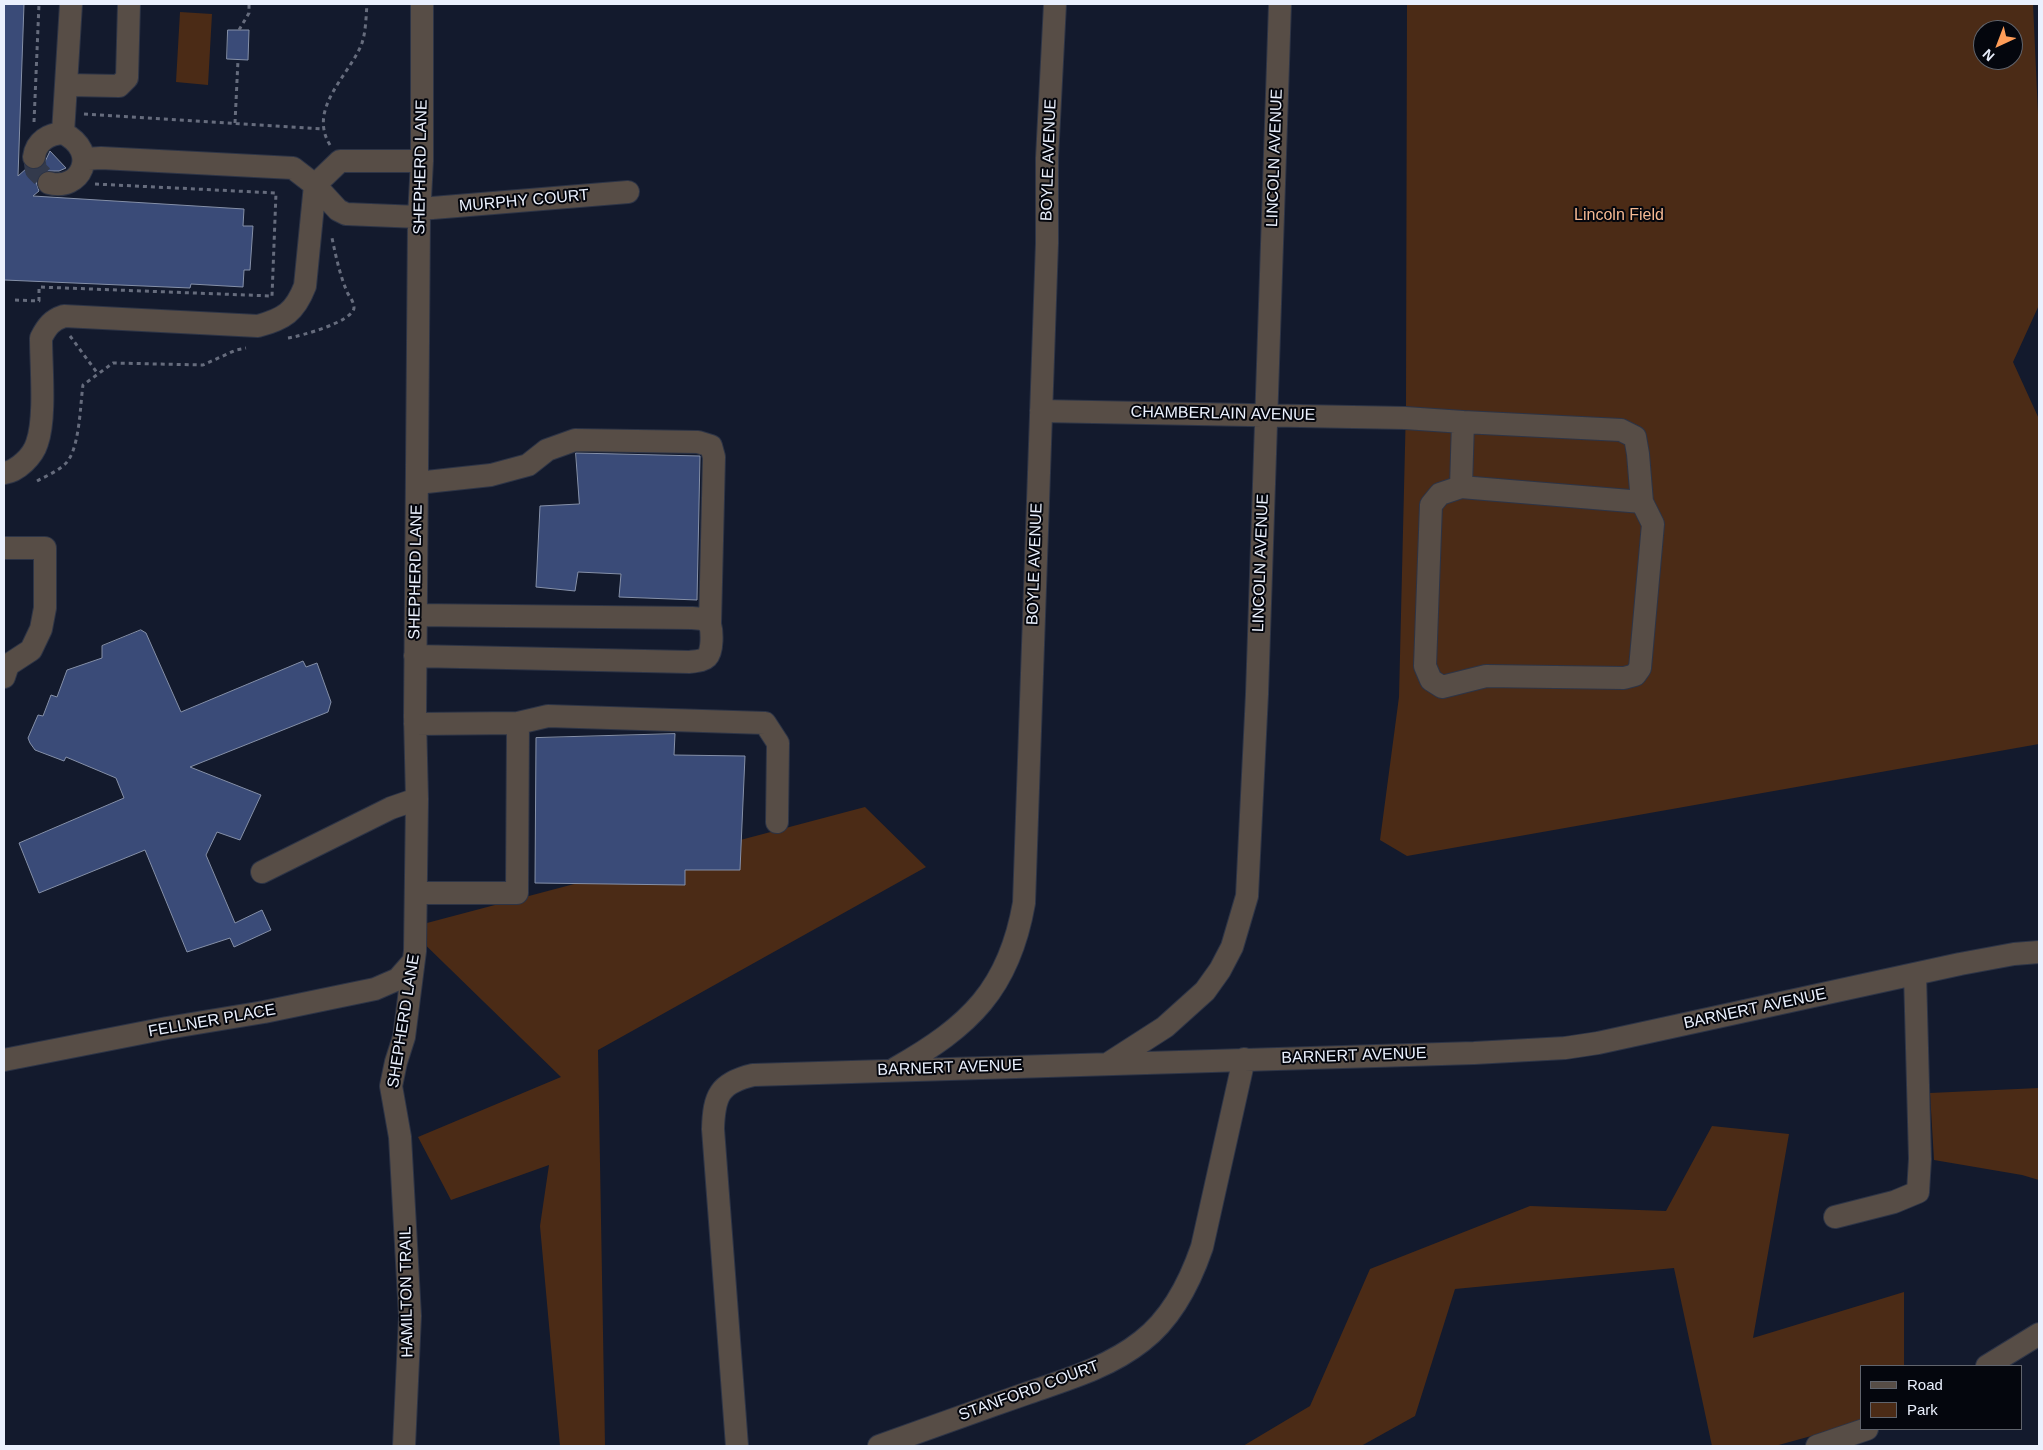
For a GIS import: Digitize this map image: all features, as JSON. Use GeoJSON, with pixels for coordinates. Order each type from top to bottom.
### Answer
{"type":"FeatureCollection","features":[{"type":"Feature","properties":{"kind":"street"},"geometry":{"type":"LineString","coordinates":[[63,133],[68,85],[71,4]]}},
{"type":"Feature","properties":{"kind":"street"},"geometry":{"type":"LineString","coordinates":[[68,85],[118,86],[127,78],[129,4]]}},
{"type":"Feature","properties":{"kind":"street","name":"SHEPHERD LANE"},"geometry":{"type":"LineString","coordinates":[[400,1137],[391,1086],[404,1038],[415,951],[417,799],[415,656],[422,161],[422,4]]}},
{"type":"Feature","properties":{"kind":"street","name":"BOYLE AVENUE"},"geometry":{"type":"LineString","coordinates":[[893,1070],[927,1050],[975,1012],[1003,973],[1019,930],[1024,903],[1046,253],[1047,158],[1055,4]]}},
{"type":"Feature","properties":{"kind":"street","name":"LINCOLN AVENUE"},"geometry":{"type":"LineString","coordinates":[[1109,1063],[1165,1027],[1205,991],[1220,970],[1232,947],[1247,896],[1280,4]]}},
{"type":"Feature","properties":{"kind":"street"},"geometry":{"type":"LineString","coordinates":[[34,156],[38,145],[50,135],[63,133],[79,144],[84,159],[78,175],[71,180],[55,184],[49,183]]}},
{"type":"Feature","properties":{"kind":"street","name":"MURPHY COURT"},"geometry":{"type":"LineString","coordinates":[[84,159],[101,158],[294,168],[315,185],[338,210],[346,214],[420,213],[628,192]]}},
{"type":"Feature","properties":{"kind":"street"},"geometry":{"type":"LineString","coordinates":[[4,473],[27,459],[35,450],[38,441],[41,424],[41,338],[54,319],[64,316],[258,326],[275,322],[290,312],[300,298],[305,286],[315,185],[340,161],[422,161]]}},
{"type":"Feature","properties":{"kind":"street","name":"CHAMBERLAIN AVENUE"},"geometry":{"type":"LineString","coordinates":[[1041,411],[1405,418],[1621,430],[1635,438],[1642,502]]}},
{"type":"Feature","properties":{"kind":"street"},"geometry":{"type":"LineString","coordinates":[[1461,487],[1463,422]]}},
{"type":"Feature","properties":{"kind":"street"},"geometry":{"type":"LineString","coordinates":[[415,656],[690,662],[705,659],[709,654],[712,630],[710,624],[714,457],[712,446],[698,442],[575,440],[547,450],[528,464],[491,475],[417,483]]}},
{"type":"Feature","properties":{"kind":"street"},"geometry":{"type":"LineString","coordinates":[[1461,487],[1642,502],[1653,524],[1640,668],[1635,675],[1624,678],[1486,676],[1442,687],[1431,680],[1425,666],[1431,504],[1440,494],[1461,487]]}},
{"type":"Feature","properties":{"kind":"street"},"geometry":{"type":"LineString","coordinates":[[4,548],[45,548],[45,608],[41,628],[31,650],[8,666],[4,678]]}},
{"type":"Feature","properties":{"kind":"street"},"geometry":{"type":"LineString","coordinates":[[416,615],[692,618],[703,619],[710,624]]}},
{"type":"Feature","properties":{"kind":"street"},"geometry":{"type":"LineString","coordinates":[[415,724],[518,723],[548,716],[765,723],[778,744],[777,822]]}},
{"type":"Feature","properties":{"kind":"street"},"geometry":{"type":"LineString","coordinates":[[416,893],[517,893],[518,723]]}},
{"type":"Feature","properties":{"kind":"street"},"geometry":{"type":"LineString","coordinates":[[262,872],[391,808],[417,799]]}},
{"type":"Feature","properties":{"kind":"street","name":"BARNERT AVENUE"},"geometry":{"type":"LineString","coordinates":[[737,1446],[714,1145],[714,1106],[722,1089],[736,1078],[753,1075],[1565,1048],[1616,1039],[1915,974],[2014,954],[2039,952]]}},
{"type":"Feature","properties":{"kind":"street","name":"FELLNER PLACE"},"geometry":{"type":"LineString","coordinates":[[4,1060],[168,1028],[264,1012],[375,988],[398,979],[412,963]]}},
{"type":"Feature","properties":{"kind":"street"},"geometry":{"type":"LineString","coordinates":[[1835,1217],[1894,1202],[1918,1192],[1920,1159],[1915,974]]}},
{"type":"Feature","properties":{"kind":"street","name":"STANFORD COURT"},"geometry":{"type":"LineString","coordinates":[[878,1446],[1098,1368],[1142,1342],[1157,1327],[1184,1292],[1202,1247],[1244,1059]]}},
{"type":"Feature","properties":{"kind":"street","name":"HAMILTON TRAIL"},"geometry":{"type":"LineString","coordinates":[[400,1137],[410,1316],[404,1446]]}},
{"type":"Feature","properties":{"kind":"street"},"geometry":{"type":"LineString","coordinates":[[1989,1365],[2039,1334]]}},
{"type":"Feature","properties":{"kind":"street"},"geometry":{"type":"LineString","coordinates":[[1817,1446],[1864,1430]]}},
{"type":"Feature","properties":{"kind":"path"},"geometry":{"type":"LineString","coordinates":[[34,127],[39,4]]}},
{"type":"Feature","properties":{"kind":"path"},"geometry":{"type":"LineString","coordinates":[[239,30],[249,12],[249,4]]}},
{"type":"Feature","properties":{"kind":"path"},"geometry":{"type":"LineString","coordinates":[[336,150],[326,139],[323,129],[331,94],[362,42],[367,4]]}},
{"type":"Feature","properties":{"kind":"path"},"geometry":{"type":"LineString","coordinates":[[235,123],[238,60]]}},
{"type":"Feature","properties":{"kind":"path"},"geometry":{"type":"LineString","coordinates":[[80,114],[323,129]]}},
{"type":"Feature","properties":{"kind":"path"},"geometry":{"type":"LineString","coordinates":[[94,184],[276,193],[272,296]]}},
{"type":"Feature","properties":{"kind":"path"},"geometry":{"type":"LineString","coordinates":[[15,300],[39,301],[39,287],[300,298]]}},
{"type":"Feature","properties":{"kind":"path"},"geometry":{"type":"LineString","coordinates":[[67,331],[98,374]]}},
{"type":"Feature","properties":{"kind":"green space","name":"Lincoln Field"},"geometry":{"type":"Polygon","coordinates":[[[1407,4],[2033,4],[2039,136],[2039,305],[2013,362],[2039,419],[2039,744],[1407,856],[1380,840],[1399,697],[1406,406],[1407,4]]]}},
{"type":"Feature","properties":{"kind":"green space"},"geometry":{"type":"Polygon","coordinates":[[[180,12],[212,14],[208,85],[176,82],[180,12]]]}},
{"type":"Feature","properties":{"kind":"green space"},"geometry":{"type":"Polygon","coordinates":[[[865,807],[926,867],[598,1050],[605,1446],[560,1446],[540,1226],[549,1165],[451,1200],[418,1137],[561,1077],[408,928],[865,807]]]}},
{"type":"Feature","properties":{"kind":"green space"},"geometry":{"type":"Polygon","coordinates":[[[2039,1088],[2039,1180],[2022,1175],[1934,1160],[1930,1093],[2039,1088]]]}},
{"type":"Feature","properties":{"kind":"green space"},"geometry":{"type":"Polygon","coordinates":[[[1712,1126],[1789,1134],[1753,1338],[1904,1292],[1904,1365],[1860,1365],[1860,1423],[1775,1446],[1712,1446],[1674,1268],[1455,1289],[1415,1416],[1361,1446],[1243,1446],[1310,1406],[1370,1269],[1530,1206],[1666,1211],[1712,1126]]]}},
{"type":"Feature","properties":{"kind":"building"},"geometry":{"type":"Polygon","coordinates":[[[4,4],[24,4],[18,176],[27,168],[37,170],[43,166],[50,151],[66,168],[59,171],[44,171],[39,175],[36,182],[39,191],[33,196],[244,209],[243,226],[253,226],[250,270],[244,270],[243,287],[191,284],[190,288],[4,280],[4,4]]]}},
{"type":"Feature","properties":{"kind":"building"},"geometry":{"type":"Polygon","coordinates":[[[228,30],[249,30],[248,60],[227,59],[228,30]]]}},
{"type":"Feature","properties":{"kind":"building"},"geometry":{"type":"Polygon","coordinates":[[[576,453],[700,456],[697,600],[619,597],[621,574],[578,572],[575,591],[536,587],[540,506],[579,504],[576,453]]]}},
{"type":"Feature","properties":{"kind":"building"},"geometry":{"type":"Polygon","coordinates":[[[141,630],[146,633],[181,712],[303,661],[306,667],[317,663],[331,702],[328,712],[190,767],[261,795],[240,840],[217,832],[206,855],[235,923],[262,910],[271,930],[234,947],[230,938],[187,952],[145,850],[39,893],[19,843],[124,798],[116,778],[66,757],[64,761],[35,750],[28,738],[38,715],[43,716],[51,695],[57,697],[67,670],[102,658],[102,646],[141,630]]]}},
{"type":"Feature","properties":{"kind":"building"},"geometry":{"type":"Polygon","coordinates":[[[675,734],[674,755],[745,756],[740,870],[685,870],[685,885],[535,883],[536,738],[675,734]]]}},
{"type":"Feature","properties":{"kind":"tunnel"},"geometry":{"type":"LineString","coordinates":[[34,157],[36,170],[49,183]]}}]}
